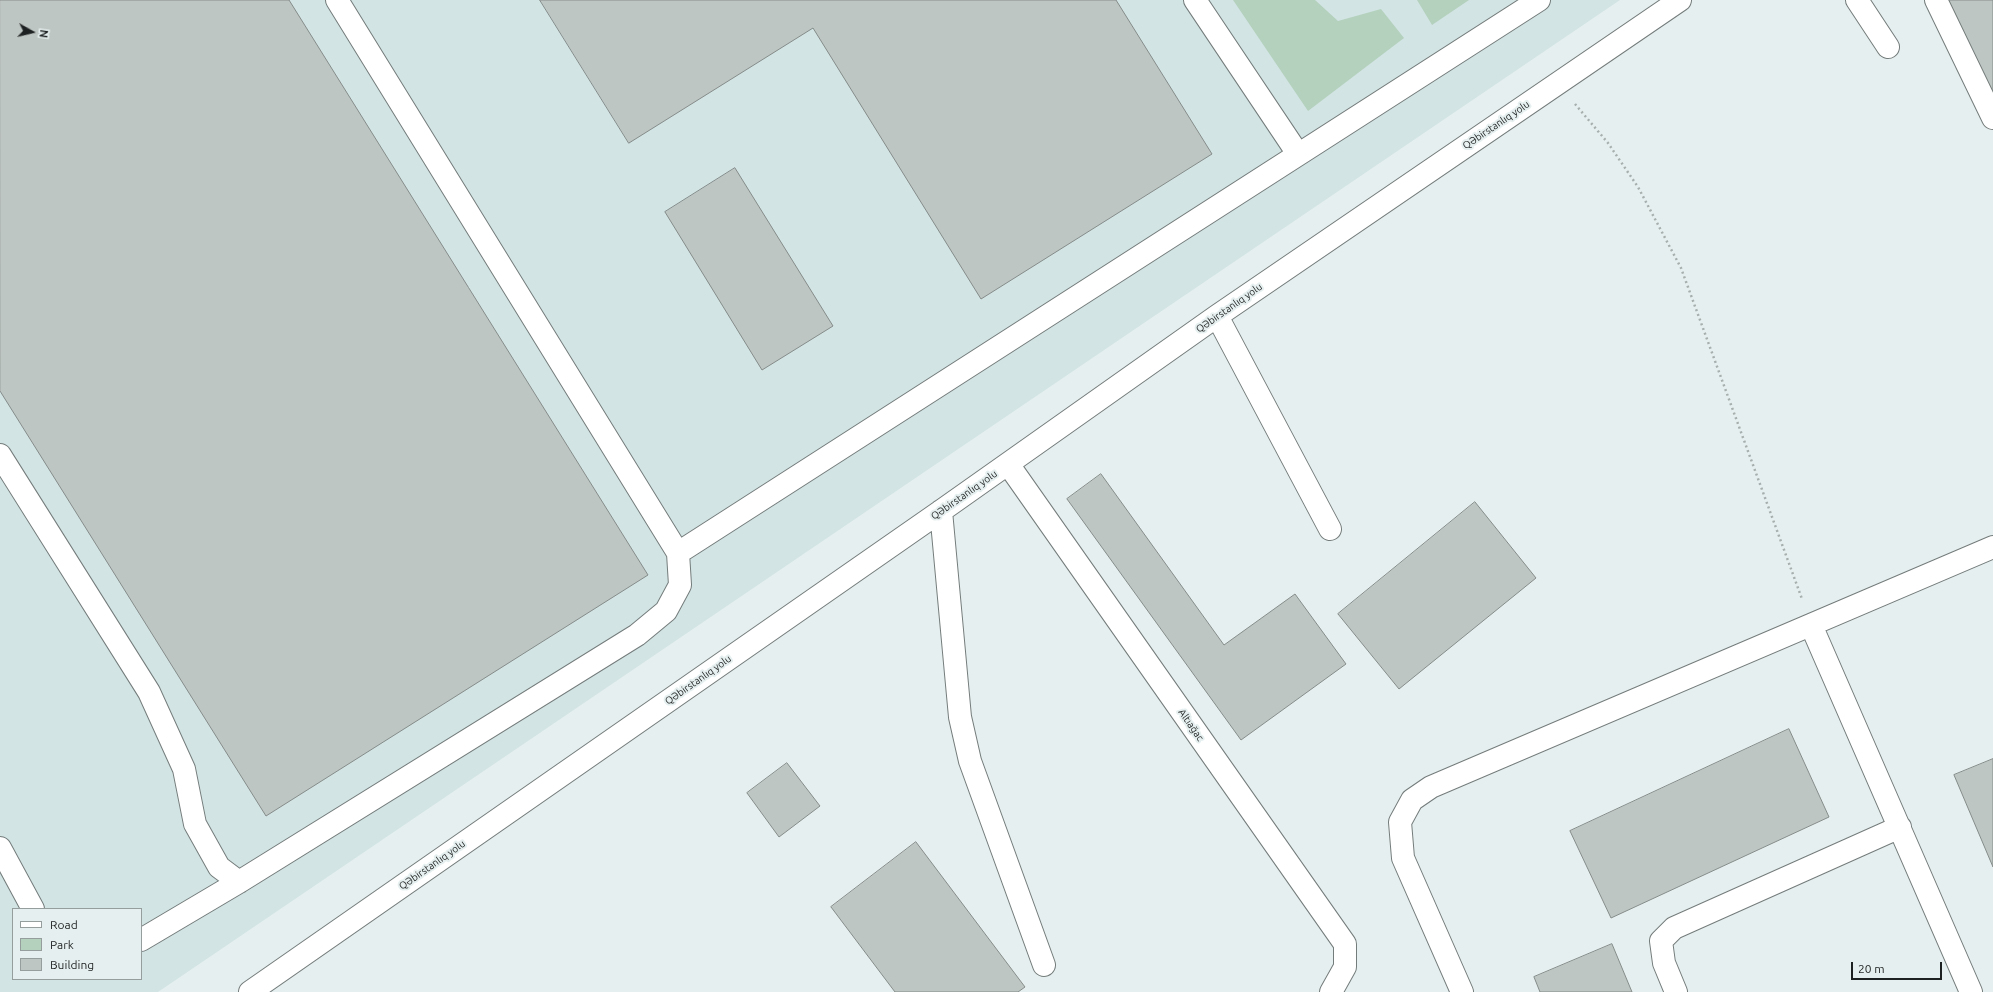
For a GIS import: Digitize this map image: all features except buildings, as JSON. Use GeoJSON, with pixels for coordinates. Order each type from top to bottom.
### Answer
{"type":"FeatureCollection","features":[{"type":"Feature","properties":{"kind":"street"},"geometry":{"type":"LineString","coordinates":[[142,939],[238,882],[637,634],[666,611],[680,585],[678,553],[337,0]]}},
{"type":"Feature","properties":{"kind":"street"},"geometry":{"type":"LineString","coordinates":[[1195,0],[1298,154]]}},
{"type":"Feature","properties":{"kind":"street"},"geometry":{"type":"LineString","coordinates":[[678,553],[1539,0]]}},
{"type":"Feature","properties":{"kind":"street","name":"Qəbirstanlıq yolu"},"geometry":{"type":"LineString","coordinates":[[250,992],[941,511],[1216,316],[1680,0]]}},
{"type":"Feature","properties":{"kind":"street"},"geometry":{"type":"LineString","coordinates":[[1857,0],[1888,47]]}},
{"type":"Feature","properties":{"kind":"street"},"geometry":{"type":"LineString","coordinates":[[1936,0],[1993,118]]}},
{"type":"Feature","properties":{"kind":"street"},"geometry":{"type":"LineString","coordinates":[[1216,316],[1330,529]]}},
{"type":"Feature","properties":{"kind":"street"},"geometry":{"type":"LineString","coordinates":[[0,455],[149,692],[184,769],[195,824],[219,867],[238,882]]}},
{"type":"Feature","properties":{"kind":"street","name":"Altıağac"},"geometry":{"type":"LineString","coordinates":[[1008,464],[1345,944],[1346,967],[1331,992]]}},
{"type":"Feature","properties":{"kind":"street"},"geometry":{"type":"LineString","coordinates":[[941,511],[960,717],[970,761],[1044,965]]}},
{"type":"Feature","properties":{"kind":"street"},"geometry":{"type":"LineString","coordinates":[[1462,992],[1403,858],[1400,822],[1412,800],[1431,787],[1993,547]]}},
{"type":"Feature","properties":{"kind":"street"},"geometry":{"type":"LineString","coordinates":[[1811,624],[1971,992]]}},
{"type":"Feature","properties":{"kind":"street"},"geometry":{"type":"LineString","coordinates":[[1676,992],[1664,963],[1661,942],[1674,928],[1900,827]]}},
{"type":"Feature","properties":{"kind":"street"},"geometry":{"type":"LineString","coordinates":[[0,848],[32,908]]}},
{"type":"Feature","properties":{"kind":"path"},"geometry":{"type":"LineString","coordinates":[[1558,83],[1608,143],[1638,187],[1682,268],[1811,624]]}},
{"type":"Feature","properties":{"kind":"shaded area"},"geometry":{"type":"Polygon","coordinates":[[[0,0],[1620,0],[158,992],[0,992],[0,0]]]}},
{"type":"Feature","properties":{"kind":"green space"},"geometry":{"type":"Polygon","coordinates":[[[1233,0],[1315,0],[1338,21],[1381,9],[1404,38],[1308,111],[1233,0]]]}},
{"type":"Feature","properties":{"kind":"green space"},"geometry":{"type":"Polygon","coordinates":[[[1417,0],[1469,0],[1432,25],[1417,0]]]}}]}
